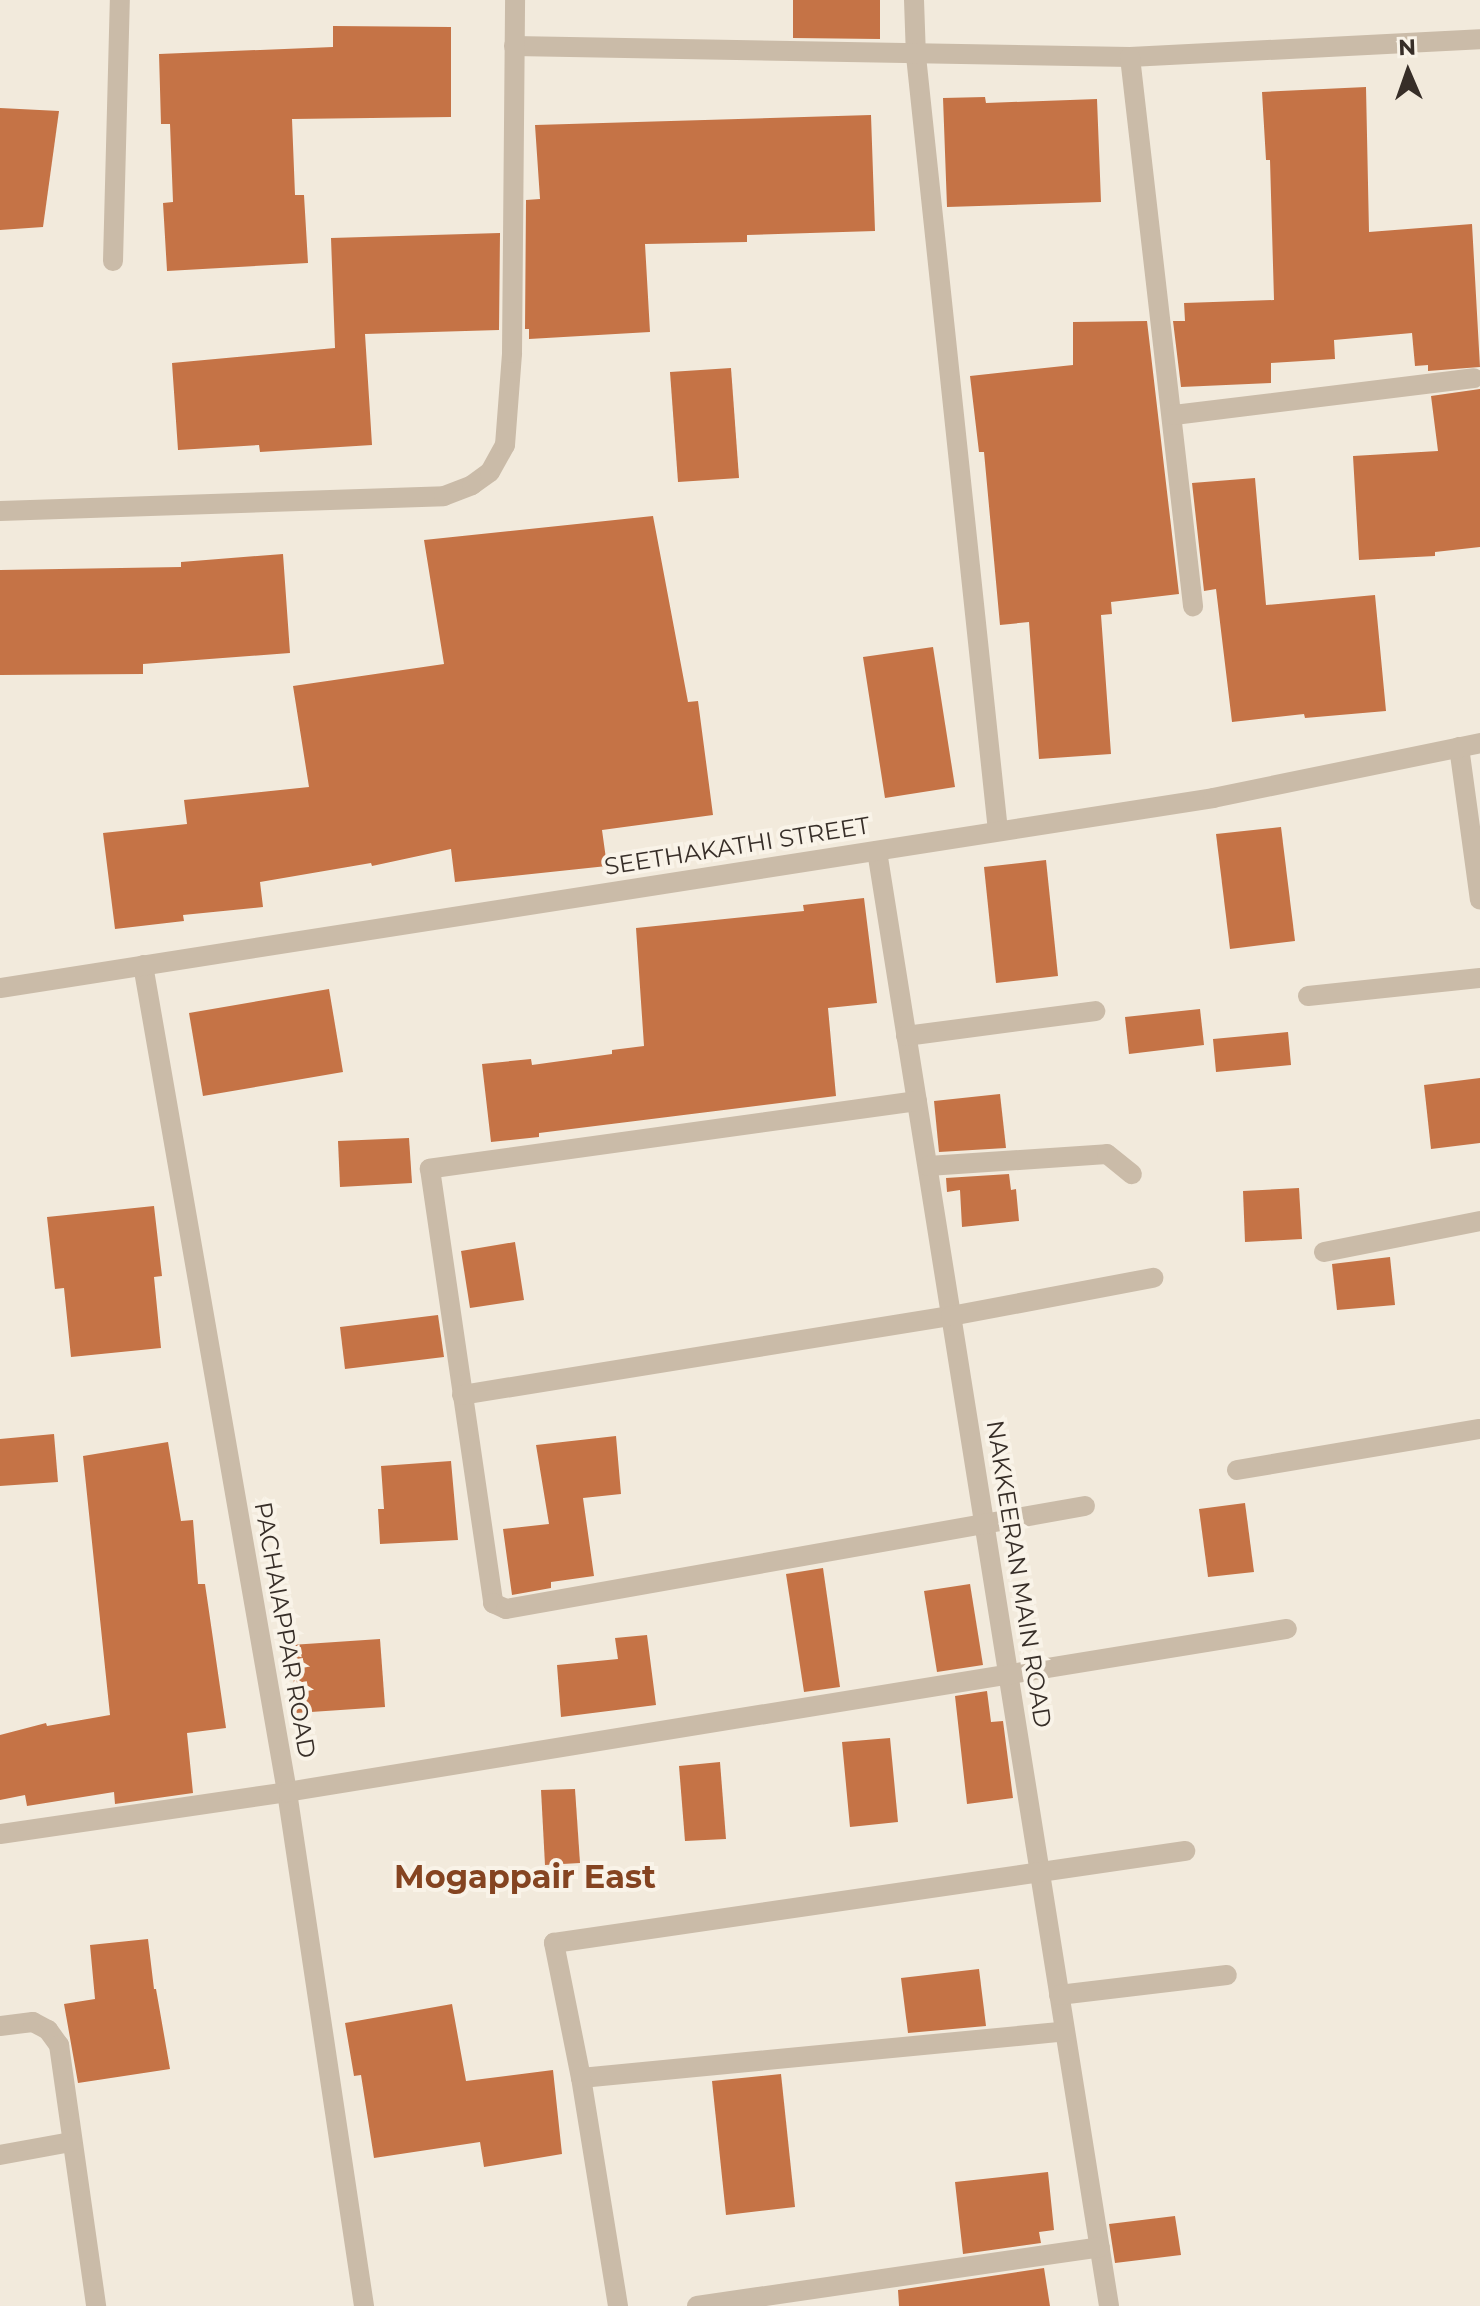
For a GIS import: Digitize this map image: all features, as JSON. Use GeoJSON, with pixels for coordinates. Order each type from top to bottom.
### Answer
{"type":"FeatureCollection","features":[{"type":"Feature","properties":{"kind":"street"},"geometry":{"type":"LineString","coordinates":[[113,261],[120,0]]}},
{"type":"Feature","properties":{"kind":"street"},"geometry":{"type":"LineString","coordinates":[[0,511],[444,496],[472,485],[490,472],[505,445],[512,353],[515,0]]}},
{"type":"Feature","properties":{"kind":"street"},"geometry":{"type":"LineString","coordinates":[[914,0],[916,56],[998,831]]}},
{"type":"Feature","properties":{"kind":"street"},"geometry":{"type":"LineString","coordinates":[[514,46],[916,56],[1130,57],[1480,39]]}},
{"type":"Feature","properties":{"kind":"street"},"geometry":{"type":"LineString","coordinates":[[1130,57],[1174,415],[1193,606]]}},
{"type":"Feature","properties":{"kind":"street"},"geometry":{"type":"LineString","coordinates":[[1174,415],[1474,378]]}},
{"type":"Feature","properties":{"kind":"street","name":"SEETHAKATHI STREET"},"geometry":{"type":"LineString","coordinates":[[0,988],[1213,798],[1480,743]]}},
{"type":"Feature","properties":{"kind":"street"},"geometry":{"type":"LineString","coordinates":[[1459,747],[1480,900]]}},
{"type":"Feature","properties":{"kind":"street","name":"NAKKEERAN MAIN ROAD"},"geometry":{"type":"LineString","coordinates":[[877,851],[1109,2306]]}},
{"type":"Feature","properties":{"kind":"street","name":"PACHAIAPPAR ROAD"},"geometry":{"type":"LineString","coordinates":[[143,965],[287,1792],[364,2306]]}},
{"type":"Feature","properties":{"kind":"street"},"geometry":{"type":"LineString","coordinates":[[1308,996],[1480,978]]}},
{"type":"Feature","properties":{"kind":"street"},"geometry":{"type":"LineString","coordinates":[[906,1036],[1095,1011]]}},
{"type":"Feature","properties":{"kind":"street"},"geometry":{"type":"LineString","coordinates":[[917,1101],[430,1169],[491,1597],[498,1607],[522,1606],[1085,1506]]}},
{"type":"Feature","properties":{"kind":"street"},"geometry":{"type":"LineString","coordinates":[[928,1166],[1107,1154],[1132,1174]]}},
{"type":"Feature","properties":{"kind":"street"},"geometry":{"type":"LineString","coordinates":[[1324,1252],[1480,1221]]}},
{"type":"Feature","properties":{"kind":"street"},"geometry":{"type":"LineString","coordinates":[[462,1395],[951,1316],[1153,1278]]}},
{"type":"Feature","properties":{"kind":"street"},"geometry":{"type":"LineString","coordinates":[[1237,1470],[1480,1429]]}},
{"type":"Feature","properties":{"kind":"street"},"geometry":{"type":"LineString","coordinates":[[0,1834],[287,1792],[1010,1677],[1287,1629]]}},
{"type":"Feature","properties":{"kind":"street"},"geometry":{"type":"LineString","coordinates":[[618,2306],[581,2078],[554,1943],[1185,1851]]}},
{"type":"Feature","properties":{"kind":"street"},"geometry":{"type":"LineString","coordinates":[[1059,1995],[1227,1975]]}},
{"type":"Feature","properties":{"kind":"street"},"geometry":{"type":"LineString","coordinates":[[0,2026],[33,2022],[48,2030],[59,2045],[96,2306]]}},
{"type":"Feature","properties":{"kind":"street"},"geometry":{"type":"LineString","coordinates":[[581,2078],[1065,2031]]}},
{"type":"Feature","properties":{"kind":"street"},"geometry":{"type":"LineString","coordinates":[[0,2155],[71,2142]]}},
{"type":"Feature","properties":{"kind":"street"},"geometry":{"type":"LineString","coordinates":[[697,2306],[1100,2247]]}},
{"type":"Feature","properties":{"kind":"building"},"geometry":{"type":"Polygon","coordinates":[[[793,0],[880,0],[880,39],[793,38],[793,0]]]}},
{"type":"Feature","properties":{"kind":"building"},"geometry":{"type":"Polygon","coordinates":[[[333,26],[451,27],[451,117],[292,119],[295,195],[304,195],[308,263],[167,271],[163,203],[173,202],[170,124],[161,124],[159,54],[333,47],[333,26]]]}},
{"type":"Feature","properties":{"kind":"building"},"geometry":{"type":"Polygon","coordinates":[[[1366,87],[1369,232],[1472,224],[1480,367],[1428,371],[1428,365],[1415,366],[1412,333],[1334,340],[1335,359],[1271,363],[1271,383],[1181,387],[1173,321],[1185,321],[1184,303],[1274,300],[1270,160],[1266,160],[1262,92],[1366,87]]]}},
{"type":"Feature","properties":{"kind":"building"},"geometry":{"type":"Polygon","coordinates":[[[985,97],[986,103],[1097,99],[1101,202],[947,207],[943,98],[985,97]]]}},
{"type":"Feature","properties":{"kind":"building"},"geometry":{"type":"Polygon","coordinates":[[[0,108],[59,111],[43,227],[0,230],[0,108]]]}},
{"type":"Feature","properties":{"kind":"building"},"geometry":{"type":"Polygon","coordinates":[[[871,115],[875,231],[747,235],[747,242],[645,244],[650,332],[529,339],[529,329],[525,329],[526,200],[540,199],[535,125],[871,115]]]}},
{"type":"Feature","properties":{"kind":"building"},"geometry":{"type":"Polygon","coordinates":[[[500,233],[499,330],[365,334],[372,445],[260,452],[259,445],[178,450],[172,363],[335,348],[331,238],[500,233]]]}},
{"type":"Feature","properties":{"kind":"building"},"geometry":{"type":"Polygon","coordinates":[[[1147,321],[1179,594],[1111,602],[1112,614],[1101,615],[1111,754],[1039,759],[1029,622],[1000,625],[984,452],[979,452],[970,376],[1073,365],[1073,322],[1147,321]]]}},
{"type":"Feature","properties":{"kind":"building"},"geometry":{"type":"Polygon","coordinates":[[[731,368],[739,478],[678,482],[670,372],[731,368]]]}},
{"type":"Feature","properties":{"kind":"building"},"geometry":{"type":"Polygon","coordinates":[[[1480,389],[1480,547],[1435,552],[1435,556],[1359,560],[1353,456],[1438,451],[1431,396],[1480,389]]]}},
{"type":"Feature","properties":{"kind":"building"},"geometry":{"type":"Polygon","coordinates":[[[1255,478],[1266,605],[1375,595],[1386,711],[1305,718],[1304,714],[1232,722],[1216,589],[1204,591],[1192,483],[1255,478]]]}},
{"type":"Feature","properties":{"kind":"building"},"geometry":{"type":"Polygon","coordinates":[[[653,516],[688,702],[698,701],[713,815],[602,830],[607,866],[455,882],[451,849],[372,866],[371,863],[260,882],[263,907],[183,915],[184,921],[115,929],[103,833],[187,824],[184,800],[309,787],[293,686],[444,664],[424,540],[653,516]]]}},
{"type":"Feature","properties":{"kind":"building"},"geometry":{"type":"Polygon","coordinates":[[[283,554],[290,653],[143,664],[143,674],[0,675],[0,570],[181,567],[181,562],[283,554]]]}},
{"type":"Feature","properties":{"kind":"building"},"geometry":{"type":"Polygon","coordinates":[[[933,647],[955,787],[885,798],[863,657],[933,647]]]}},
{"type":"Feature","properties":{"kind":"building"},"geometry":{"type":"Polygon","coordinates":[[[1281,827],[1295,941],[1230,949],[1216,834],[1281,827]]]}},
{"type":"Feature","properties":{"kind":"building"},"geometry":{"type":"Polygon","coordinates":[[[1046,860],[1058,976],[996,983],[984,867],[1046,860]]]}},
{"type":"Feature","properties":{"kind":"building"},"geometry":{"type":"Polygon","coordinates":[[[864,898],[877,1003],[828,1008],[836,1096],[539,1133],[539,1137],[491,1142],[482,1064],[531,1059],[532,1065],[612,1054],[612,1050],[644,1046],[636,928],[804,911],[803,905],[864,898]]]}},
{"type":"Feature","properties":{"kind":"building"},"geometry":{"type":"Polygon","coordinates":[[[329,989],[343,1072],[203,1096],[189,1013],[329,989]]]}},
{"type":"Feature","properties":{"kind":"building"},"geometry":{"type":"Polygon","coordinates":[[[1200,1009],[1204,1045],[1129,1054],[1125,1017],[1200,1009]]]}},
{"type":"Feature","properties":{"kind":"building"},"geometry":{"type":"Polygon","coordinates":[[[1288,1032],[1291,1065],[1216,1072],[1213,1039],[1288,1032]]]}},
{"type":"Feature","properties":{"kind":"building"},"geometry":{"type":"Polygon","coordinates":[[[1480,1078],[1480,1143],[1431,1149],[1424,1085],[1480,1078]]]}},
{"type":"Feature","properties":{"kind":"building"},"geometry":{"type":"Polygon","coordinates":[[[1000,1094],[1006,1148],[939,1152],[934,1101],[1000,1094]]]}},
{"type":"Feature","properties":{"kind":"building"},"geometry":{"type":"Polygon","coordinates":[[[409,1138],[412,1183],[340,1187],[338,1141],[409,1138]]]}},
{"type":"Feature","properties":{"kind":"building"},"geometry":{"type":"Polygon","coordinates":[[[1009,1174],[1011,1190],[1016,1189],[1019,1221],[962,1227],[960,1190],[947,1192],[946,1178],[1009,1174]]]}},
{"type":"Feature","properties":{"kind":"building"},"geometry":{"type":"Polygon","coordinates":[[[1299,1188],[1302,1239],[1245,1242],[1243,1191],[1299,1188]]]}},
{"type":"Feature","properties":{"kind":"building"},"geometry":{"type":"Polygon","coordinates":[[[154,1206],[162,1276],[154,1277],[161,1348],[71,1357],[64,1288],[55,1289],[47,1217],[154,1206]]]}},
{"type":"Feature","properties":{"kind":"building"},"geometry":{"type":"Polygon","coordinates":[[[515,1242],[524,1300],[470,1308],[461,1251],[515,1242]]]}},
{"type":"Feature","properties":{"kind":"building"},"geometry":{"type":"Polygon","coordinates":[[[1390,1257],[1395,1305],[1337,1310],[1332,1264],[1390,1257]]]}},
{"type":"Feature","properties":{"kind":"building"},"geometry":{"type":"Polygon","coordinates":[[[438,1315],[444,1357],[345,1369],[340,1327],[438,1315]]]}},
{"type":"Feature","properties":{"kind":"building"},"geometry":{"type":"Polygon","coordinates":[[[54,1434],[58,1482],[0,1486],[0,1439],[54,1434]]]}},
{"type":"Feature","properties":{"kind":"building"},"geometry":{"type":"Polygon","coordinates":[[[616,1436],[621,1494],[583,1498],[594,1576],[551,1582],[551,1588],[512,1595],[503,1529],[549,1524],[536,1445],[616,1436]]]}},
{"type":"Feature","properties":{"kind":"building"},"geometry":{"type":"Polygon","coordinates":[[[168,1442],[181,1521],[193,1520],[198,1584],[205,1584],[226,1728],[187,1733],[193,1793],[115,1804],[114,1792],[27,1806],[25,1795],[0,1800],[0,1735],[46,1723],[47,1726],[110,1715],[83,1456],[168,1442]]]}},
{"type":"Feature","properties":{"kind":"building"},"geometry":{"type":"Polygon","coordinates":[[[451,1461],[458,1540],[380,1544],[378,1509],[384,1509],[381,1466],[451,1461]]]}},
{"type":"Feature","properties":{"kind":"building"},"geometry":{"type":"Polygon","coordinates":[[[1245,1503],[1254,1572],[1208,1577],[1199,1509],[1245,1503]]]}},
{"type":"Feature","properties":{"kind":"building"},"geometry":{"type":"Polygon","coordinates":[[[823,1568],[840,1687],[804,1692],[786,1574],[823,1568]]]}},
{"type":"Feature","properties":{"kind":"building"},"geometry":{"type":"Polygon","coordinates":[[[970,1584],[983,1665],[937,1672],[924,1591],[970,1584]]]}},
{"type":"Feature","properties":{"kind":"building"},"geometry":{"type":"Polygon","coordinates":[[[647,1635],[656,1705],[561,1717],[557,1665],[618,1659],[615,1638],[647,1635]]]}},
{"type":"Feature","properties":{"kind":"building"},"geometry":{"type":"Polygon","coordinates":[[[380,1639],[385,1707],[296,1713],[291,1645],[380,1639]]]}},
{"type":"Feature","properties":{"kind":"building"},"geometry":{"type":"Polygon","coordinates":[[[987,1691],[991,1722],[1003,1721],[1013,1798],[967,1804],[955,1696],[987,1691]]]}},
{"type":"Feature","properties":{"kind":"building"},"geometry":{"type":"Polygon","coordinates":[[[890,1738],[898,1822],[850,1827],[842,1742],[890,1738]]]}},
{"type":"Feature","properties":{"kind":"building"},"geometry":{"type":"Polygon","coordinates":[[[720,1762],[726,1839],[685,1841],[679,1766],[720,1762]]]}},
{"type":"Feature","properties":{"kind":"building"},"geometry":{"type":"Polygon","coordinates":[[[575,1789],[580,1863],[545,1865],[541,1790],[575,1789]]]}},
{"type":"Feature","properties":{"kind":"building"},"geometry":{"type":"Polygon","coordinates":[[[148,1939],[154,1989],[170,2069],[78,2083],[64,2004],[95,1999],[90,1945],[148,1939]]]}},
{"type":"Feature","properties":{"kind":"building"},"geometry":{"type":"Polygon","coordinates":[[[979,1969],[986,2026],[908,2033],[901,1978],[979,1969]]]}},
{"type":"Feature","properties":{"kind":"building"},"geometry":{"type":"Polygon","coordinates":[[[452,2004],[466,2081],[553,2070],[562,2154],[484,2167],[480,2142],[374,2158],[361,2075],[354,2076],[345,2023],[452,2004]]]}},
{"type":"Feature","properties":{"kind":"building"},"geometry":{"type":"Polygon","coordinates":[[[781,2074],[795,2207],[726,2215],[712,2081],[781,2074]]]}},
{"type":"Feature","properties":{"kind":"building"},"geometry":{"type":"Polygon","coordinates":[[[1048,2172],[1054,2230],[1039,2232],[1041,2243],[963,2254],[955,2182],[1048,2172]]]}},
{"type":"Feature","properties":{"kind":"building"},"geometry":{"type":"Polygon","coordinates":[[[1175,2216],[1181,2255],[1115,2263],[1109,2224],[1175,2216]]]}},
{"type":"Feature","properties":{"kind":"building"},"geometry":{"type":"Polygon","coordinates":[[[1044,2268],[1050,2306],[899,2306],[898,2290],[1044,2268]]]}},
{"type":"Feature","properties":{"kind":"district","name":"Mogappair East"},"geometry":{"type":"Point","coordinates":[525,1877]}}]}
